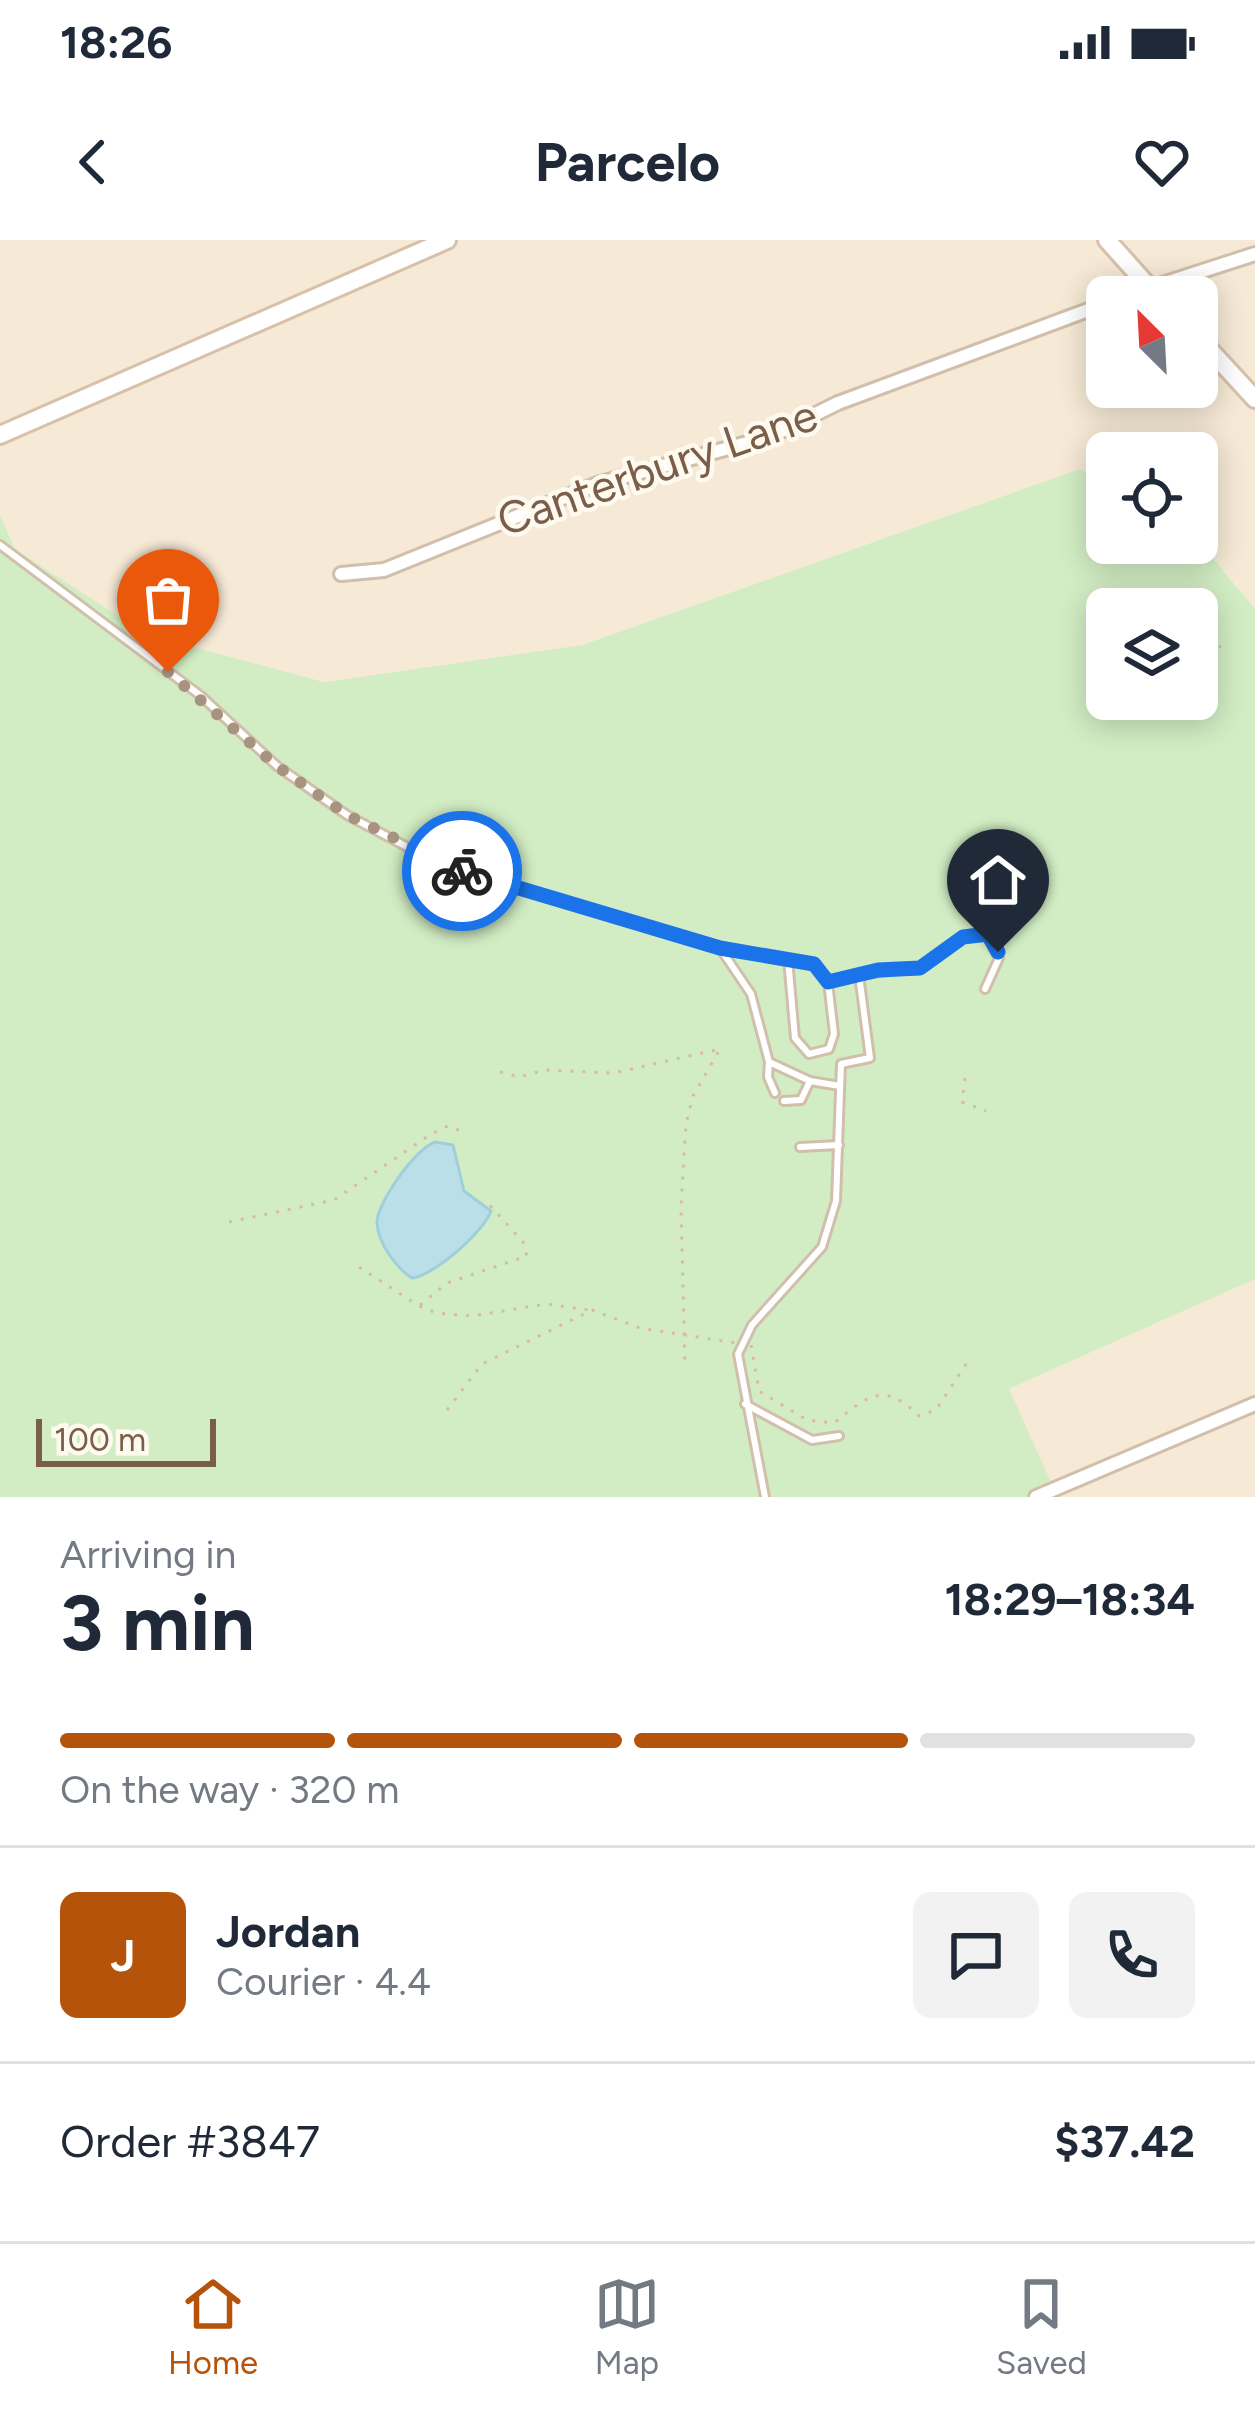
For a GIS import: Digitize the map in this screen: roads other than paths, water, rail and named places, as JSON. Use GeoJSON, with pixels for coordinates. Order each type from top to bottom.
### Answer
{"type":"FeatureCollection","features":[{"type":"Feature","properties":{"kind":"street"},"geometry":{"type":"LineString","coordinates":[[0,435],[447,240]]}},
{"type":"Feature","properties":{"kind":"street"},"geometry":{"type":"LineString","coordinates":[[1107,240],[1139,276]]}},
{"type":"Feature","properties":{"kind":"street"},"geometry":{"type":"LineString","coordinates":[[1194,276],[1255,254]]}},
{"type":"Feature","properties":{"kind":"street","name":"Canterbury Lane"},"geometry":{"type":"LineString","coordinates":[[341,574],[383,570],[595,485],[769,437],[838,404],[1086,311]]}},
{"type":"Feature","properties":{"kind":"street"},"geometry":{"type":"LineString","coordinates":[[1218,359],[1255,399]]}},
{"type":"Feature","properties":{"kind":"street"},"geometry":{"type":"LineString","coordinates":[[1036,1497],[1255,1404]]}},
{"type":"Feature","properties":{"kind":"street"},"geometry":{"type":"LineString","coordinates":[[1074,1479],[1082,1497]]}},
{"type":"Feature","properties":{"kind":"lane"},"geometry":{"type":"LineString","coordinates":[[0,545],[201,696],[277,766],[347,815],[426,857],[492,882],[720,948],[814,964],[828,982],[834,1034],[830,1049]]}},
{"type":"Feature","properties":{"kind":"lane"},"geometry":{"type":"LineString","coordinates":[[828,982],[920,968],[963,937],[985,933],[999,958],[986,989]]}},
{"type":"Feature","properties":{"kind":"lane"},"geometry":{"type":"LineString","coordinates":[[720,948],[752,994],[775,1093]]}},
{"type":"Feature","properties":{"kind":"lane"},"geometry":{"type":"LineString","coordinates":[[788,959],[795,1038],[809,1054],[830,1049]]}},
{"type":"Feature","properties":{"kind":"lane"},"geometry":{"type":"LineString","coordinates":[[842,1064],[870,1058],[859,975]]}},
{"type":"Feature","properties":{"kind":"lane"},"geometry":{"type":"LineString","coordinates":[[765,1497],[738,1370],[740,1343],[822,1247],[836,1202],[842,1064],[830,1049]]}},
{"type":"Feature","properties":{"kind":"lane"},"geometry":{"type":"LineString","coordinates":[[769,1062],[810,1081],[840,1086]]}},
{"type":"Feature","properties":{"kind":"lane"},"geometry":{"type":"LineString","coordinates":[[784,1101],[801,1100],[810,1081]]}},
{"type":"Feature","properties":{"kind":"lane"},"geometry":{"type":"LineString","coordinates":[[800,1148],[839,1145]]}},
{"type":"Feature","properties":{"kind":"lane"},"geometry":{"type":"LineString","coordinates":[[745,1404],[812,1440],[838,1436]]}},
{"type":"Feature","properties":{"kind":"water"},"geometry":{"type":"Polygon","coordinates":[[[436,1142],[453,1145],[464,1191],[491,1211],[457,1252],[412,1278],[384,1247],[378,1214],[409,1164],[436,1142]]]}}]}
